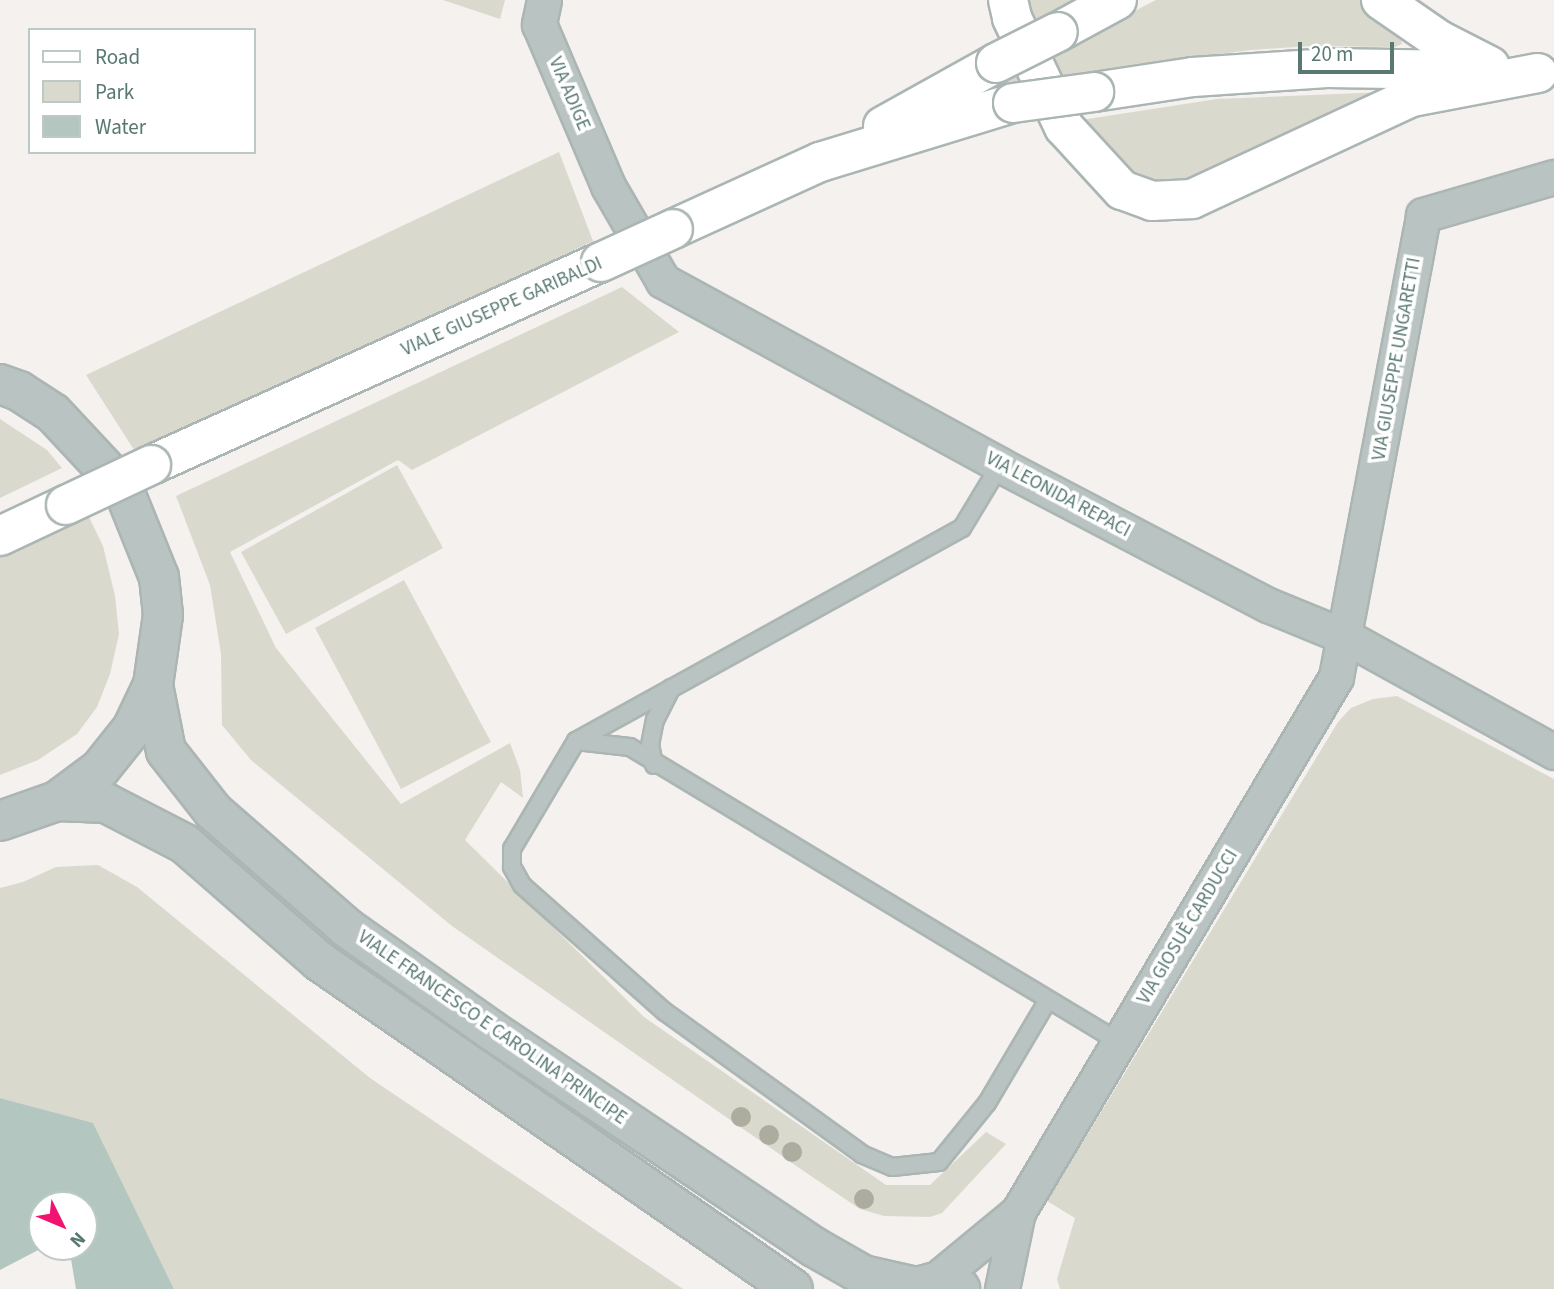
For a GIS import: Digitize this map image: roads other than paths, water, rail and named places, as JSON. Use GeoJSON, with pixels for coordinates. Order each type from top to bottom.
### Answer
{"type":"FeatureCollection","features":[{"type":"Feature","properties":{"kind":"main road"},"geometry":{"type":"LineString","coordinates":[[1007,0],[1012,18],[1064,127],[1104,174],[1122,190],[1152,201],[1192,199],[1412,97],[1546,74]]}},
{"type":"Feature","properties":{"kind":"main road"},"geometry":{"type":"LineString","coordinates":[[820,162],[996,63],[1117,0]]}},
{"type":"Feature","properties":{"kind":"main road"},"geometry":{"type":"LineString","coordinates":[[1381,0],[1439,40],[1498,70],[1546,74]]}},
{"type":"Feature","properties":{"kind":"main road","name":"VIALE GIUSEPPE GARIBALDI"},"geometry":{"type":"LineString","coordinates":[[0,536],[820,162],[1013,103],[1193,77],[1327,68],[1498,70]]}},
{"type":"Feature","properties":{"kind":"street","name":"VIA ADIGE"},"geometry":{"type":"LineString","coordinates":[[544,0],[539,24],[608,186]]}},
{"type":"Feature","properties":{"kind":"street","name":"VIA GIUSEPPE UNGARETTI"},"geometry":{"type":"LineString","coordinates":[[1346,637],[1423,215],[1554,177]]}},
{"type":"Feature","properties":{"kind":"street","name":"VIA LEONIDA REPACI"},"geometry":{"type":"LineString","coordinates":[[608,186],[663,281],[1000,465],[1268,605],[1346,637],[1554,752]]}},
{"type":"Feature","properties":{"kind":"street"},"geometry":{"type":"LineString","coordinates":[[0,821],[12,820],[57,801],[100,769],[132,729],[153,685],[163,615],[159,577],[123,488],[53,413],[6,383]]}},
{"type":"Feature","properties":{"kind":"street","name":"VIA GIOSUÈ CARDUCCI"},"geometry":{"type":"LineString","coordinates":[[1002,1289],[1018,1212],[1336,677],[1346,637]]}},
{"type":"Feature","properties":{"kind":"street","name":"VIALE FRANCESCO E CAROLINA PRINCIPE"},"geometry":{"type":"LineString","coordinates":[[153,685],[166,751],[213,811],[347,928],[502,1037],[814,1247],[863,1275],[928,1287]]}},
{"type":"Feature","properties":{"kind":"street"},"geometry":{"type":"LineString","coordinates":[[57,801],[106,803],[185,844],[318,961],[793,1289]]}},
{"type":"Feature","properties":{"kind":"street","name":"VIA GIOSUÈ CARDUCCI"},"geometry":{"type":"LineString","coordinates":[[928,1287],[1018,1212]]}},
{"type":"Feature","properties":{"kind":"lane"},"geometry":{"type":"LineString","coordinates":[[1000,465],[962,528],[576,741],[512,849],[512,867],[522,885],[665,1013],[862,1154],[892,1167],[939,1162],[987,1103],[1048,1000]]}},
{"type":"Feature","properties":{"kind":"lane"},"geometry":{"type":"LineString","coordinates":[[654,765],[650,746],[655,720],[671,688]]}},
{"type":"Feature","properties":{"kind":"lane"},"geometry":{"type":"LineString","coordinates":[[576,741],[630,747],[654,765],[1119,1042]]}},
{"type":"Feature","properties":{"kind":"water"},"geometry":{"type":"Polygon","coordinates":[[[0,1098],[93,1123],[174,1289],[76,1289],[71,1261],[98,1261],[98,1191],[28,1191],[28,1255],[0,1270],[0,1098]]]}}]}
